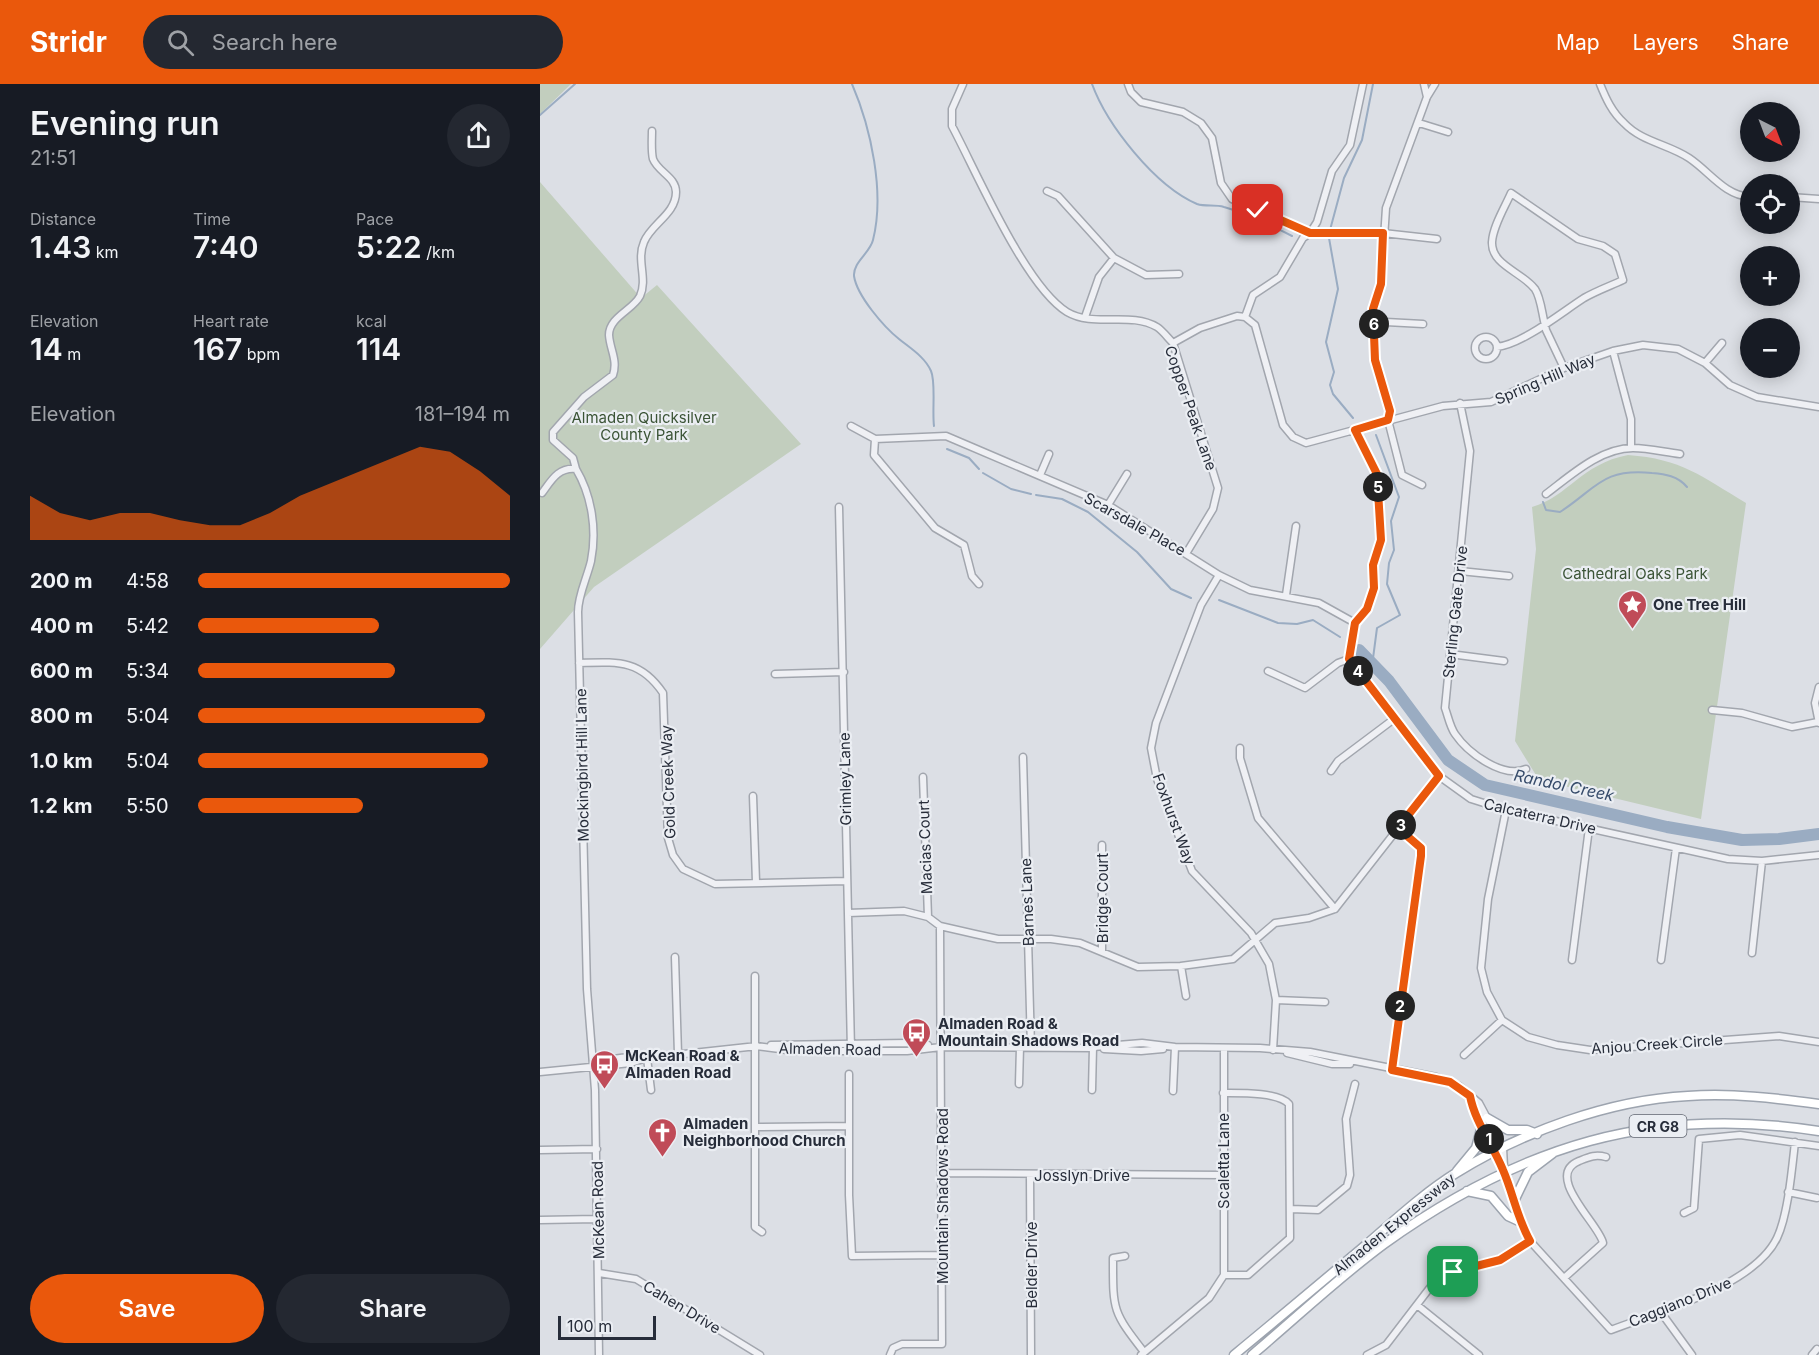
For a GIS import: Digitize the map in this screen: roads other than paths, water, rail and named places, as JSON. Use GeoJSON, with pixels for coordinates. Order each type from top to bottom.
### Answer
{"type":"FeatureCollection","features":[{"type":"Feature","properties":{"kind":"main road","name":"Almaden Expressway"},"geometry":{"type":"LineString","coordinates":[[1234,1355],[1414,1205],[1455,1174],[1499,1150],[1597,1112],[1658,1099],[1721,1095],[1819,1104]]}},
{"type":"Feature","properties":{"kind":"main road"},"geometry":{"type":"LineString","coordinates":[[1803,1102],[1819,1096]]}},
{"type":"Feature","properties":{"kind":"main road"},"geometry":{"type":"LineString","coordinates":[[1487,1118],[1508,1130],[1527,1130],[1537,1134]]}},
{"type":"Feature","properties":{"kind":"main road","name":"Almaden Expressway"},"geometry":{"type":"LineString","coordinates":[[1252,1355],[1384,1245],[1467,1191],[1504,1171],[1556,1151],[1605,1137],[1659,1126],[1759,1123],[1819,1131]]}},
{"type":"Feature","properties":{"kind":"main road"},"geometry":{"type":"LineString","coordinates":[[1455,1174],[1459,1166],[1476,1148],[1482,1126]]}},
{"type":"Feature","properties":{"kind":"main road"},"geometry":{"type":"LineString","coordinates":[[1514,1201],[1528,1172],[1556,1151]]}},
{"type":"Feature","properties":{"kind":"main road"},"geometry":{"type":"LineString","coordinates":[[1467,1191],[1491,1196],[1508,1216],[1521,1222]]}},
{"type":"Feature","properties":{"kind":"street","name":"Copper Peak Lane"},"geometry":{"type":"LineString","coordinates":[[963,84],[952,109],[952,126],[1020,256],[1046,291],[1068,312],[1103,320],[1125,319],[1156,327],[1173,343],[1218,488],[1213,509],[1186,552]]}},
{"type":"Feature","properties":{"kind":"street"},"geometry":{"type":"LineString","coordinates":[[1128,84],[1131,92],[1140,102],[1183,112],[1201,123],[1212,138],[1221,183],[1232,199],[1310,233],[1383,233],[1437,238]]}},
{"type":"Feature","properties":{"kind":"street"},"geometry":{"type":"LineString","coordinates":[[1173,343],[1200,328],[1237,316],[1245,317],[1253,295],[1280,277],[1303,238],[1310,233],[1317,222],[1332,171],[1350,145],[1363,84]]}},
{"type":"Feature","properties":{"kind":"street"},"geometry":{"type":"LineString","coordinates":[[1424,84],[1427,97]]}},
{"type":"Feature","properties":{"kind":"street"},"geometry":{"type":"LineString","coordinates":[[1422,485],[1402,475],[1388,420],[1390,411],[1375,360],[1373,309],[1382,276],[1386,208],[1427,97],[1435,84]]}},
{"type":"Feature","properties":{"kind":"street"},"geometry":{"type":"LineString","coordinates":[[1600,84],[1608,105],[1625,125],[1643,138],[1690,158],[1729,192],[1740,195]]}},
{"type":"Feature","properties":{"kind":"street"},"geometry":{"type":"LineString","coordinates":[[1419,123],[1448,132]]}},
{"type":"Feature","properties":{"kind":"street","name":"Mockingbird Hill Lane"},"geometry":{"type":"LineString","coordinates":[[594,1065],[587,989],[578,607],[591,560],[593,521],[588,488],[576,469],[573,458],[553,440],[553,432],[584,397],[613,375],[615,358],[609,335],[611,329],[640,295],[643,284],[640,263],[645,239],[669,212],[675,200],[674,182],[653,159],[652,131]]}},
{"type":"Feature","properties":{"kind":"street"},"geometry":{"type":"LineString","coordinates":[[1047,191],[1058,196],[1114,258],[1146,275],[1179,274]]}},
{"type":"Feature","properties":{"kind":"street"},"geometry":{"type":"LineString","coordinates":[[1497,347],[1506,346],[1545,325],[1584,298],[1623,280],[1615,254],[1603,246],[1578,239],[1510,193],[1492,239],[1493,251],[1501,263],[1524,277],[1537,291],[1545,325],[1564,368]]}},
{"type":"Feature","properties":{"kind":"street"},"geometry":{"type":"LineString","coordinates":[[1800,198],[1819,199]]}},
{"type":"Feature","properties":{"kind":"street"},"geometry":{"type":"LineString","coordinates":[[1085,317],[1099,277],[1114,258]]}},
{"type":"Feature","properties":{"kind":"street","name":"Spring Hill Way"},"geometry":{"type":"LineString","coordinates":[[1245,317],[1255,325],[1283,425],[1293,437],[1306,443],[1461,403],[1491,402],[1564,368],[1613,351],[1643,345],[1678,349],[1705,363],[1730,386],[1757,397],[1819,406]]}},
{"type":"Feature","properties":{"kind":"street"},"geometry":{"type":"LineString","coordinates":[[1374,324],[1386,322],[1424,324]]}},
{"type":"Feature","properties":{"kind":"street"},"geometry":{"type":"LineString","coordinates":[[1705,363],[1722,343]]}},
{"type":"Feature","properties":{"kind":"street"},"geometry":{"type":"LineString","coordinates":[[1613,351],[1631,419],[1631,448]]}},
{"type":"Feature","properties":{"kind":"street","name":"Sterling Gate Drive"},"geometry":{"type":"LineString","coordinates":[[1461,403],[1470,452],[1445,708],[1453,733],[1473,754],[1501,768],[1519,772],[1526,769]]}},
{"type":"Feature","properties":{"kind":"street"},"geometry":{"type":"LineString","coordinates":[[851,426],[875,438],[874,455],[935,528],[956,538],[964,545],[972,576],[979,584]]}},
{"type":"Feature","properties":{"kind":"street"},"geometry":{"type":"LineString","coordinates":[[1268,671],[1305,688],[1338,663],[1349,659],[1355,623],[1367,609],[1374,588],[1373,565],[1381,540],[1377,474],[1355,430]]}},
{"type":"Feature","properties":{"kind":"street","name":"Scarsdale Place"},"geometry":{"type":"LineString","coordinates":[[875,438],[946,436],[1108,505],[1186,552],[1219,575],[1250,590],[1319,603],[1355,623]]}},
{"type":"Feature","properties":{"kind":"street"},"geometry":{"type":"LineString","coordinates":[[1546,494],[1593,460],[1631,448],[1680,454]]}},
{"type":"Feature","properties":{"kind":"street"},"geometry":{"type":"LineString","coordinates":[[1040,475],[1049,454]]}},
{"type":"Feature","properties":{"kind":"street"},"geometry":{"type":"LineString","coordinates":[[542,494],[556,474],[569,468],[576,469]]}},
{"type":"Feature","properties":{"kind":"street"},"geometry":{"type":"LineString","coordinates":[[1108,505],[1127,474]]}},
{"type":"Feature","properties":{"kind":"street","name":"Grimley Lane"},"geometry":{"type":"LineString","coordinates":[[839,507],[850,1046]]}},
{"type":"Feature","properties":{"kind":"street"},"geometry":{"type":"LineString","coordinates":[[1286,595],[1296,526]]}},
{"type":"Feature","properties":{"kind":"street"},"geometry":{"type":"LineString","coordinates":[[1460,572],[1509,576]]}},
{"type":"Feature","properties":{"kind":"street","name":"Foxhurst Way"},"geometry":{"type":"LineString","coordinates":[[1219,575],[1197,615],[1156,723],[1151,748],[1157,779],[1192,871],[1256,941],[1269,964],[1276,1000],[1274,1050]]}},
{"type":"Feature","properties":{"kind":"street"},"geometry":{"type":"LineString","coordinates":[[1450,654],[1504,661]]}},
{"type":"Feature","properties":{"kind":"street","name":"Calcaterra Drive"},"geometry":{"type":"LineString","coordinates":[[1349,659],[1439,776],[1471,800],[1506,810],[1728,859],[1762,861],[1819,855]]}},
{"type":"Feature","properties":{"kind":"street","name":"Gold Creek Way"},"geometry":{"type":"LineString","coordinates":[[579,663],[620,662],[640,668],[653,678],[663,693],[668,838],[673,855],[683,869],[715,884],[846,881]]}},
{"type":"Feature","properties":{"kind":"street"},"geometry":{"type":"LineString","coordinates":[[775,674],[844,672]]}},
{"type":"Feature","properties":{"kind":"street"},"geometry":{"type":"LineString","coordinates":[[1712,710],[1742,713],[1792,727],[1819,722],[1815,704],[1819,687]]}},
{"type":"Feature","properties":{"kind":"street"},"geometry":{"type":"LineString","coordinates":[[1331,771],[1338,761],[1394,720]]}},
{"type":"Feature","properties":{"kind":"street"},"geometry":{"type":"LineString","coordinates":[[1240,748],[1240,759],[1258,818],[1335,909]]}},
{"type":"Feature","properties":{"kind":"street","name":"Barnes Lane"},"geometry":{"type":"LineString","coordinates":[[1023,757],[1031,1047]]}},
{"type":"Feature","properties":{"kind":"street"},"geometry":{"type":"LineString","coordinates":[[848,913],[904,911],[928,917],[940,926],[998,939],[1029,938],[1080,943],[1138,967],[1181,966],[1233,959],[1275,923],[1309,918],[1335,909],[1439,776]]}},
{"type":"Feature","properties":{"kind":"street","name":"Macias Court"},"geometry":{"type":"LineString","coordinates":[[923,777],[928,917]]}},
{"type":"Feature","properties":{"kind":"street"},"geometry":{"type":"LineString","coordinates":[[753,796],[756,882]]}},
{"type":"Feature","properties":{"kind":"street","name":"Anjou Creek Circle"},"geometry":{"type":"LineString","coordinates":[[1506,810],[1488,899],[1481,968],[1487,992],[1502,1020],[1528,1037],[1557,1045],[1590,1050],[1779,1036],[1819,1042]]}},
{"type":"Feature","properties":{"kind":"street"},"geometry":{"type":"LineString","coordinates":[[1392,1070],[1421,856],[1421,848],[1398,828]]}},
{"type":"Feature","properties":{"kind":"street"},"geometry":{"type":"LineString","coordinates":[[1572,960],[1589,828]]}},
{"type":"Feature","properties":{"kind":"street","name":"Bridge Court"},"geometry":{"type":"LineString","coordinates":[[1101,951],[1102,845]]}},
{"type":"Feature","properties":{"kind":"street"},"geometry":{"type":"LineString","coordinates":[[1661,960],[1676,848]]}},
{"type":"Feature","properties":{"kind":"street"},"geometry":{"type":"LineString","coordinates":[[1752,952],[1762,861]]}},
{"type":"Feature","properties":{"kind":"street","name":"Mountain Shadows Road"},"geometry":{"type":"LineString","coordinates":[[890,1355],[893,1348],[902,1344],[942,1344],[940,926]]}},
{"type":"Feature","properties":{"kind":"street"},"geometry":{"type":"LineString","coordinates":[[675,957],[678,1054]]}},
{"type":"Feature","properties":{"kind":"street"},"geometry":{"type":"LineString","coordinates":[[1181,966],[1186,996]]}},
{"type":"Feature","properties":{"kind":"street"},"geometry":{"type":"LineString","coordinates":[[754,976],[755,1227],[762,1232]]}},
{"type":"Feature","properties":{"kind":"street"},"geometry":{"type":"LineString","coordinates":[[1276,1000],[1325,1002]]}},
{"type":"Feature","properties":{"kind":"street"},"geometry":{"type":"LineString","coordinates":[[1464,1055],[1502,1020]]}},
{"type":"Feature","properties":{"kind":"street","name":"Almaden Road"},"geometry":{"type":"LineString","coordinates":[[540,1072],[594,1065],[605,1060],[630,1056],[647,1058],[756,1046],[850,1046],[908,1043],[941,1047],[1093,1047],[1141,1051],[1175,1047],[1310,1052],[1450,1082],[1479,1103],[1487,1118],[1521,1222],[1530,1241],[1611,1330]]}},
{"type":"Feature","properties":{"kind":"street"},"geometry":{"type":"LineString","coordinates":[[1019,1084],[1020,1047]]}},
{"type":"Feature","properties":{"kind":"street"},"geometry":{"type":"LineString","coordinates":[[1092,1090],[1093,1047]]}},
{"type":"Feature","properties":{"kind":"street"},"geometry":{"type":"LineString","coordinates":[[1173,1091],[1175,1047]]}},
{"type":"Feature","properties":{"kind":"street","name":"Scaletta Lane"},"geometry":{"type":"LineString","coordinates":[[1224,1048],[1224,1275]]}},
{"type":"Feature","properties":{"kind":"street"},"geometry":{"type":"LineString","coordinates":[[647,1058],[651,1090]]}},
{"type":"Feature","properties":{"kind":"street","name":"McKean Road"},"geometry":{"type":"LineString","coordinates":[[594,1065],[599,1355]]}},
{"type":"Feature","properties":{"kind":"street"},"geometry":{"type":"LineString","coordinates":[[849,1074],[852,1256],[942,1255]]}},
{"type":"Feature","properties":{"kind":"street"},"geometry":{"type":"LineString","coordinates":[[1291,1209],[1318,1210],[1347,1186],[1350,1174],[1346,1119],[1355,1084]]}},
{"type":"Feature","properties":{"kind":"street"},"geometry":{"type":"LineString","coordinates":[[1125,1256],[1113,1258],[1114,1309],[1142,1353],[1209,1298],[1224,1275],[1248,1275],[1290,1238],[1289,1104],[1281,1099],[1252,1093],[1223,1093]]}},
{"type":"Feature","properties":{"kind":"street","name":"Almaden Road"},"geometry":{"type":"LineString","coordinates":[[1470,1096],[1482,1126],[1499,1150]]}},
{"type":"Feature","properties":{"kind":"street"},"geometry":{"type":"LineString","coordinates":[[756,1127],[849,1126]]}},
{"type":"Feature","properties":{"kind":"street"},"geometry":{"type":"LineString","coordinates":[[1684,1213],[1694,1208],[1699,1139],[1740,1135],[1819,1146]]}},
{"type":"Feature","properties":{"kind":"street","name":"Caggiano Drive"},"geometry":{"type":"LineString","coordinates":[[1611,1330],[1737,1279],[1764,1258],[1778,1236],[1788,1192],[1795,1142]]}},
{"type":"Feature","properties":{"kind":"street"},"geometry":{"type":"LineString","coordinates":[[540,1150],[597,1149]]}},
{"type":"Feature","properties":{"kind":"street"},"geometry":{"type":"LineString","coordinates":[[1564,1278],[1603,1243],[1600,1231],[1576,1202],[1568,1181],[1569,1170],[1575,1163],[1594,1155],[1606,1157]]}},
{"type":"Feature","properties":{"kind":"street","name":"Josslyn Drive"},"geometry":{"type":"LineString","coordinates":[[942,1173],[1223,1175]]}},
{"type":"Feature","properties":{"kind":"street","name":"Belder Drive"},"geometry":{"type":"LineString","coordinates":[[1030,1175],[1031,1355]]}},
{"type":"Feature","properties":{"kind":"street"},"geometry":{"type":"LineString","coordinates":[[1788,1192],[1817,1198]]}},
{"type":"Feature","properties":{"kind":"street"},"geometry":{"type":"LineString","coordinates":[[540,1220],[597,1219]]}},
{"type":"Feature","properties":{"kind":"street"},"geometry":{"type":"LineString","coordinates":[[1366,1355],[1386,1345],[1432,1285],[1453,1272],[1500,1260],[1530,1241]]}},
{"type":"Feature","properties":{"kind":"street","name":"Cahen Drive"},"geometry":{"type":"LineString","coordinates":[[599,1273],[636,1279],[760,1355]]}},
{"type":"Feature","properties":{"kind":"street"},"geometry":{"type":"LineString","coordinates":[[1417,1305],[1479,1355]]}},
{"type":"Feature","properties":{"kind":"street"},"geometry":{"type":"LineString","coordinates":[[1660,1311],[1692,1355]]}},
{"type":"Feature","properties":{"kind":"street"},"geometry":{"type":"LineString","coordinates":[[1812,1355],[1817,1349]]}},
{"type":"Feature","properties":{"kind":"waterway"},"geometry":{"type":"LineString","coordinates":[[540,115],[575,84]]}},
{"type":"Feature","properties":{"kind":"waterway","name":"Randol Creek"},"geometry":{"type":"LineString","coordinates":[[852,84],[865,120],[877,182],[873,240],[856,266],[854,276],[860,293],[879,319],[921,357],[931,371],[934,426]]}},
{"type":"Feature","properties":{"kind":"waterway"},"geometry":{"type":"LineString","coordinates":[[1092,84],[1109,118],[1134,153],[1165,183],[1197,204],[1221,206],[1233,210],[1292,236]]}},
{"type":"Feature","properties":{"kind":"waterway"},"geometry":{"type":"LineString","coordinates":[[1330,230],[1344,178],[1362,140],[1373,84]]}},
{"type":"Feature","properties":{"kind":"waterway"},"geometry":{"type":"LineString","coordinates":[[1329,238],[1338,289],[1326,342],[1334,372],[1330,385],[1333,394],[1353,418]]}},
{"type":"Feature","properties":{"kind":"waterway"},"geometry":{"type":"LineString","coordinates":[[1372,666],[1377,628],[1400,615],[1387,584],[1389,563],[1394,550],[1391,521],[1399,497],[1376,435]]}},
{"type":"Feature","properties":{"kind":"waterway","name":"Randol Creek"},"geometry":{"type":"LineString","coordinates":[[947,449],[969,458],[979,469]]}},
{"type":"Feature","properties":{"kind":"waterway"},"geometry":{"type":"LineString","coordinates":[[1543,502],[1546,510],[1560,512],[1601,482],[1611,477],[1635,472],[1666,475],[1680,480],[1687,487]]}},
{"type":"Feature","properties":{"kind":"waterway","name":"Randol Creek"},"geometry":{"type":"LineString","coordinates":[[983,473],[1011,489],[1031,494]]}},
{"type":"Feature","properties":{"kind":"waterway","name":"Randol Creek"},"geometry":{"type":"LineString","coordinates":[[1036,495],[1062,499],[1088,512],[1137,552],[1171,589],[1191,598]]}},
{"type":"Feature","properties":{"kind":"waterway","name":"Randol Creek"},"geometry":{"type":"LineString","coordinates":[[1219,600],[1278,623],[1297,624],[1313,620],[1340,637]]}},
{"type":"Feature","properties":{"kind":"waterway","name":"Randol Creek"},"geometry":{"type":"LineString","coordinates":[[1359,650],[1389,681],[1448,760],[1485,785],[1667,827],[1742,840],[1779,839],[1819,834]]}},
{"type":"Feature","properties":{"kind":"place","name":"One Tree Hill"},"geometry":{"type":"Point","coordinates":[1632,630]}},
{"type":"Feature","properties":{"kind":"place","name":"Almaden Road & Mountain Shadows Road"},"geometry":{"type":"Point","coordinates":[917,1058]}},
{"type":"Feature","properties":{"kind":"place","name":"McKean Road & Almaden Road"},"geometry":{"type":"Point","coordinates":[604,1090]}},
{"type":"Feature","properties":{"kind":"place","name":"Almaden Neighborhood Church"},"geometry":{"type":"Point","coordinates":[662,1158]}},
{"type":"Feature","properties":{"kind":"park label","name":"Almaden Quicksilver County Park"},"geometry":{"type":"Point","coordinates":[644,426]}},
{"type":"Feature","properties":{"kind":"park label","name":"Cathedral Oaks Park"},"geometry":{"type":"Point","coordinates":[1635,573]}}]}
